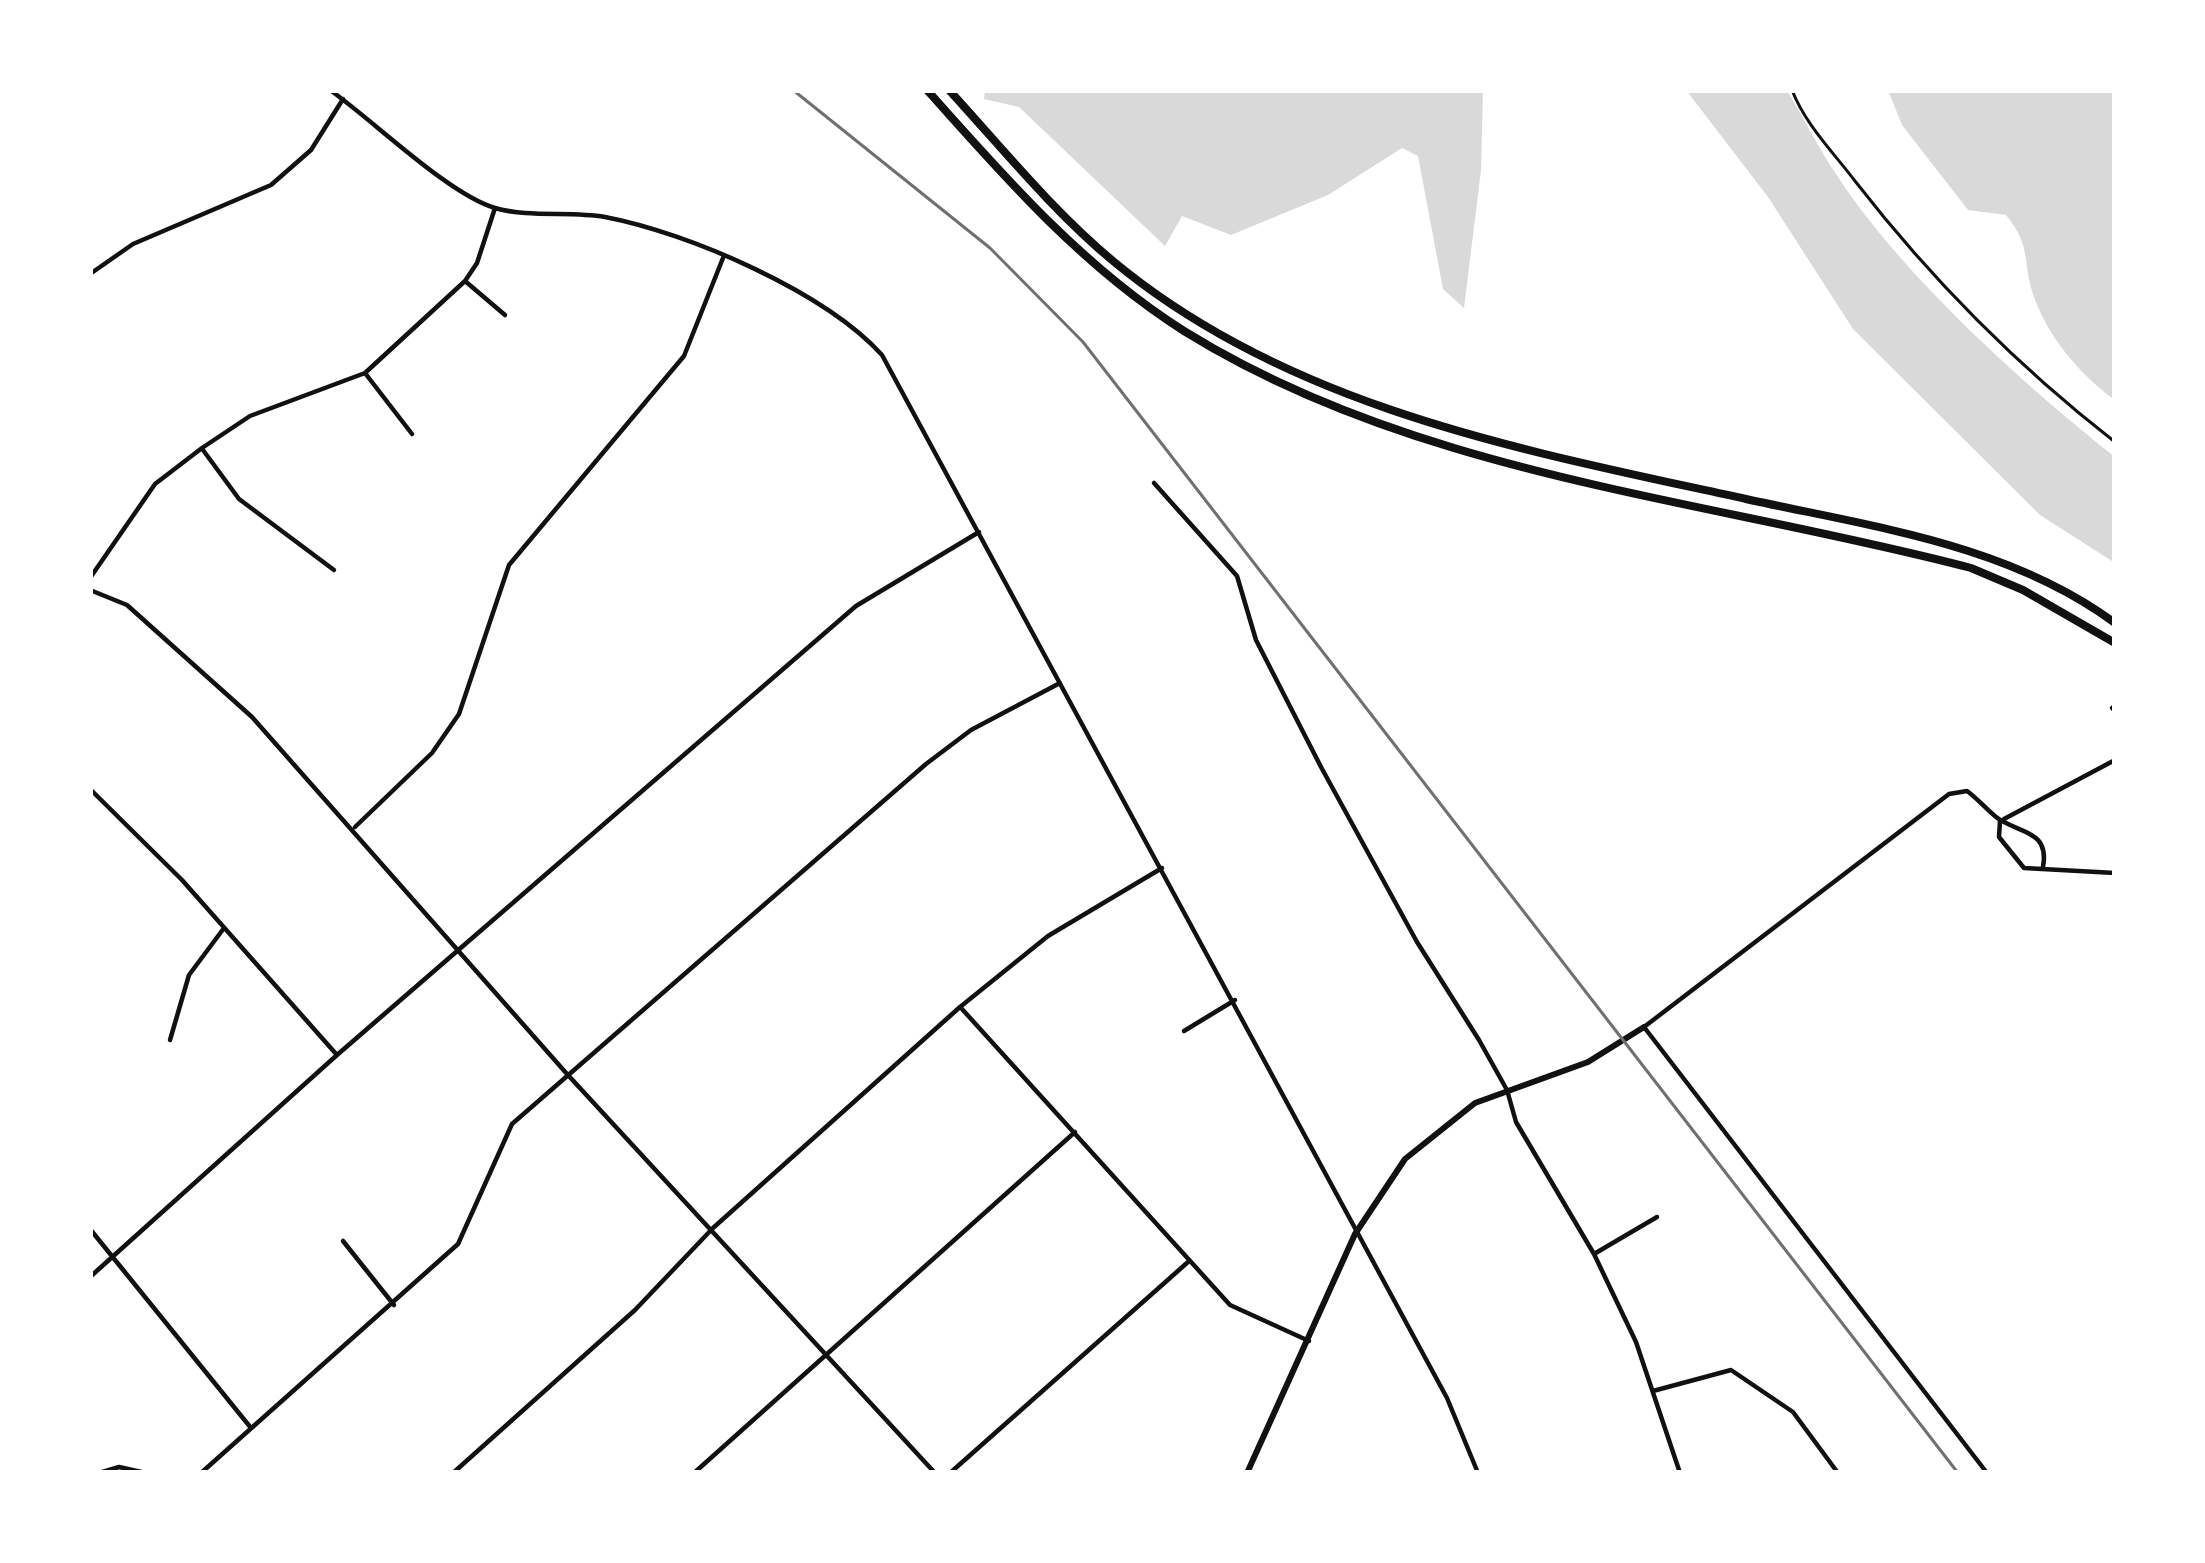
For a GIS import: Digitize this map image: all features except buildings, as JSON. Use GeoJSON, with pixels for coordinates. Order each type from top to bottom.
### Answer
{"type":"FeatureCollection","features":[{"type":"Feature","properties":{"kind":"main road"},"geometry":{"type":"LineString","coordinates":[[927,90],[1046,221],[1138,298],[1183,330],[1306,398],[1468,452],[1971,568],[2023,590],[2115,643]]}},
{"type":"Feature","properties":{"kind":"main road"},"geometry":{"type":"LineString","coordinates":[[949,90],[1112,260],[1172,305],[1306,378],[1451,430],[1948,543],[2044,581],[2115,623]]}},
{"type":"Feature","properties":{"kind":"street"},"geometry":{"type":"LineString","coordinates":[[330,90],[456,188],[495,208],[607,218],[723,257],[813,296],[854,324],[882,355],[1235,1000],[1355,1234],[1447,1398],[1478,1473]]}},
{"type":"Feature","properties":{"kind":"street"},"geometry":{"type":"LineString","coordinates":[[90,274],[133,244],[271,184],[311,150],[343,99]]}},
{"type":"Feature","properties":{"kind":"street"},"geometry":{"type":"LineString","coordinates":[[90,578],[155,484],[250,416],[364,373],[465,281],[477,262],[495,208]]}},
{"type":"Feature","properties":{"kind":"street"},"geometry":{"type":"LineString","coordinates":[[355,827],[432,753],[459,714],[508,565],[684,356],[723,257]]}},
{"type":"Feature","properties":{"kind":"street"},"geometry":{"type":"LineString","coordinates":[[465,281],[505,315]]}},
{"type":"Feature","properties":{"kind":"street"},"geometry":{"type":"LineString","coordinates":[[364,373],[412,434]]}},
{"type":"Feature","properties":{"kind":"street"},"geometry":{"type":"LineString","coordinates":[[202,448],[239,499],[334,570]]}},
{"type":"Feature","properties":{"kind":"street"},"geometry":{"type":"LineString","coordinates":[[1154,483],[1237,576],[1256,640],[1321,767],[1507,1090],[1516,1122],[1594,1254],[1636,1342],[1680,1473]]}},
{"type":"Feature","properties":{"kind":"street"},"geometry":{"type":"LineString","coordinates":[[90,1277],[337,1055],[856,606],[979,532]]}},
{"type":"Feature","properties":{"kind":"street"},"geometry":{"type":"LineString","coordinates":[[90,590],[127,604],[252,717],[355,827],[567,1074],[935,1473]]}},
{"type":"Feature","properties":{"kind":"street"},"geometry":{"type":"LineString","coordinates":[[200,1473],[458,1244],[512,1124],[926,764],[971,730],[1061,682]]}},
{"type":"Feature","properties":{"kind":"street"},"geometry":{"type":"LineString","coordinates":[[2000,821],[2115,760]]}},
{"type":"Feature","properties":{"kind":"street"},"geometry":{"type":"LineString","coordinates":[[90,789],[224,928],[337,1055]]}},
{"type":"Feature","properties":{"kind":"street"},"geometry":{"type":"LineString","coordinates":[[1247,1473],[1355,1234],[1405,1159],[1475,1103],[1588,1062],[1644,1027],[1949,794],[1967,791],[2000,821],[2038,838],[2045,850],[2043,867]]}},
{"type":"Feature","properties":{"kind":"street"},"geometry":{"type":"LineString","coordinates":[[2000,821],[1999,837],[2024,868],[2115,873]]}},
{"type":"Feature","properties":{"kind":"street"},"geometry":{"type":"LineString","coordinates":[[453,1473],[635,1310],[713,1228],[960,1007],[1048,936],[1162,868]]}},
{"type":"Feature","properties":{"kind":"street"},"geometry":{"type":"LineString","coordinates":[[170,1040],[189,975],[224,928]]}},
{"type":"Feature","properties":{"kind":"street"},"geometry":{"type":"LineString","coordinates":[[1184,1031],[1235,1000]]}},
{"type":"Feature","properties":{"kind":"street"},"geometry":{"type":"LineString","coordinates":[[960,1007],[1230,1305],[1309,1341]]}},
{"type":"Feature","properties":{"kind":"street"},"geometry":{"type":"LineString","coordinates":[[1644,1027],[1987,1473]]}},
{"type":"Feature","properties":{"kind":"street"},"geometry":{"type":"LineString","coordinates":[[694,1473],[831,1356],[1075,1132]]}},
{"type":"Feature","properties":{"kind":"street"},"geometry":{"type":"LineString","coordinates":[[1594,1254],[1657,1217]]}},
{"type":"Feature","properties":{"kind":"street"},"geometry":{"type":"LineString","coordinates":[[90,1229],[250,1428]]}},
{"type":"Feature","properties":{"kind":"street"},"geometry":{"type":"LineString","coordinates":[[343,1241],[394,1305]]}},
{"type":"Feature","properties":{"kind":"street"},"geometry":{"type":"LineString","coordinates":[[950,1473],[1189,1261]]}},
{"type":"Feature","properties":{"kind":"street"},"geometry":{"type":"LineString","coordinates":[[1653,1391],[1731,1370],[1792,1412],[1838,1473]]}},
{"type":"Feature","properties":{"kind":"street"},"geometry":{"type":"LineString","coordinates":[[101,1471],[138,1468],[146,1473]]}},
{"type":"Feature","properties":{"kind":"path"},"geometry":{"type":"LineString","coordinates":[[1792,90],[1823,140],[1935,280],[2061,401],[2115,442]]}},
{"type":"Feature","properties":{"kind":"shaded area"},"geometry":{"type":"Polygon","coordinates":[[[985,90],[1483,90],[1481,170],[1464,308],[1443,289],[1418,156],[1402,148],[1328,195],[1231,235],[1182,216],[1165,246],[1019,107],[984,99],[985,90]]]}},
{"type":"Feature","properties":{"kind":"shaded area"},"geometry":{"type":"Polygon","coordinates":[[[1686,90],[1787,90],[1838,177],[1896,252],[2004,362],[2115,457],[2115,563],[2040,515],[1853,329],[1768,197],[1686,90]]]}},
{"type":"Feature","properties":{"kind":"shaded area"},"geometry":{"type":"Polygon","coordinates":[[[1888,90],[2115,90],[2115,400],[2077,367],[2047,325],[2033,294],[2023,245],[2006,215],[1968,210],[1902,125],[1888,90]]]}},
{"type":"Feature","properties":{"kind":"railway"},"geometry":{"type":"LineString","coordinates":[[793,90],[990,248],[1083,342],[1958,1473]]}}]}
